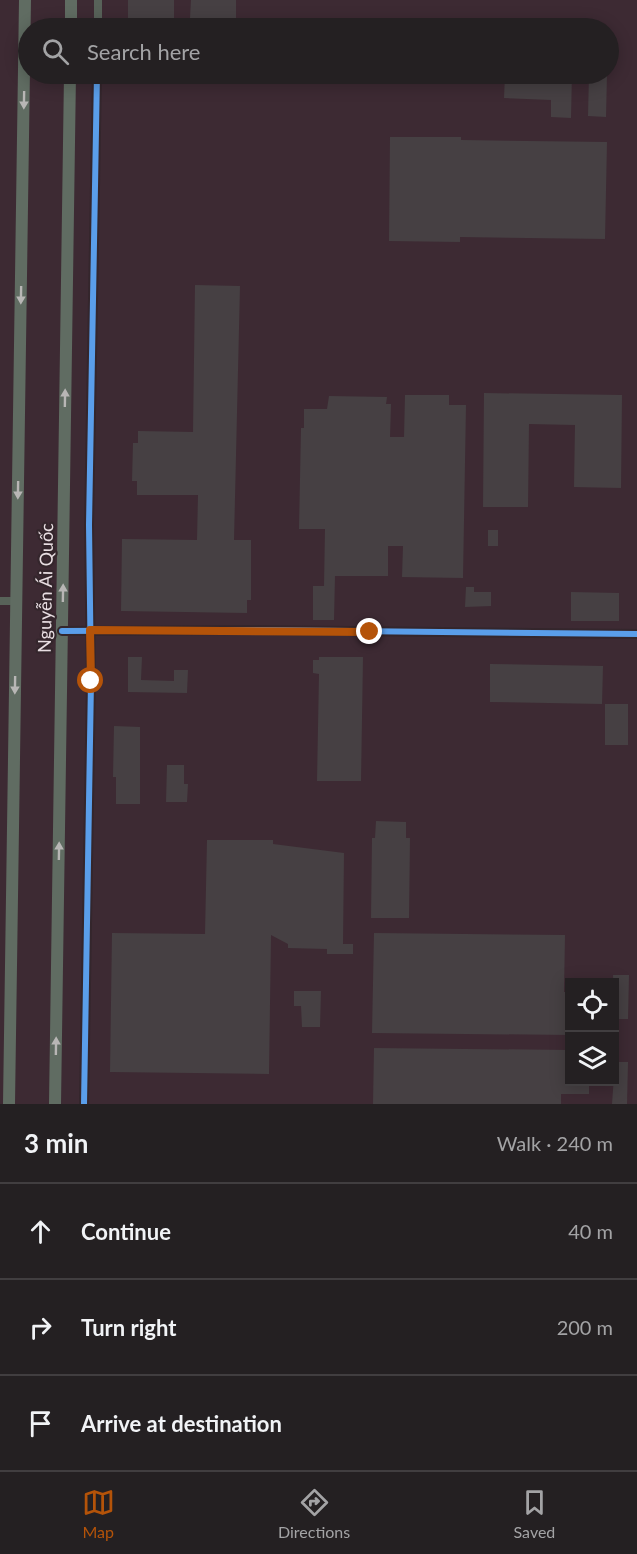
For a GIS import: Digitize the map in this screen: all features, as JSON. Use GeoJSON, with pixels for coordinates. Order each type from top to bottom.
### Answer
{"type":"FeatureCollection","features":[{"type":"Feature","properties":{"kind":"main road","name":"Nguyễn Ái Quốc"},"geometry":{"type":"LineString","coordinates":[[25,0],[25,18]]}},
{"type":"Feature","properties":{"kind":"main road"},"geometry":{"type":"LineString","coordinates":[[71,0],[71,18]]}},
{"type":"Feature","properties":{"kind":"main road","name":"Nguyễn Ái Quốc"},"geometry":{"type":"LineString","coordinates":[[9,1104],[24,84]]}},
{"type":"Feature","properties":{"kind":"main road","name":"Nguyễn Ái Quốc"},"geometry":{"type":"LineString","coordinates":[[55,1104],[70,84]]}},
{"type":"Feature","properties":{"kind":"street"},"geometry":{"type":"LineString","coordinates":[[98,0],[98,18]]}},
{"type":"Feature","properties":{"kind":"street"},"geometry":{"type":"LineString","coordinates":[[84,1104],[90,630],[89,525],[97,84]]}},
{"type":"Feature","properties":{"kind":"street"},"geometry":{"type":"LineString","coordinates":[[0,600],[16,601]]}},
{"type":"Feature","properties":{"kind":"street"},"geometry":{"type":"LineString","coordinates":[[62,631],[637,634]]}},
{"type":"Feature","properties":{"kind":"shaded area"},"geometry":{"type":"Polygon","coordinates":[[[0,0],[637,0],[637,1104],[0,1104],[0,0]]]}},
{"type":"Feature","properties":{"kind":"building"},"geometry":{"type":"Polygon","coordinates":[[[128,0],[174,0],[174,18],[128,18],[128,0]]]}},
{"type":"Feature","properties":{"kind":"building"},"geometry":{"type":"Polygon","coordinates":[[[191,0],[236,0],[236,18],[190,18],[191,0]]]}},
{"type":"Feature","properties":{"kind":"building"},"geometry":{"type":"Polygon","coordinates":[[[505,84],[572,84],[571,118],[551,117],[551,100],[504,98],[505,84]]]}},
{"type":"Feature","properties":{"kind":"building"},"geometry":{"type":"Polygon","coordinates":[[[589,84],[607,84],[606,117],[588,116],[589,84]]]}},
{"type":"Feature","properties":{"kind":"building"},"geometry":{"type":"Polygon","coordinates":[[[390,137],[607,142],[605,239],[460,237],[460,242],[389,241],[390,137]]]}},
{"type":"Feature","properties":{"kind":"building"},"geometry":{"type":"Polygon","coordinates":[[[195,285],[240,286],[234,540],[251,540],[251,600],[247,600],[247,613],[121,611],[122,539],[197,540],[198,495],[137,495],[137,481],[132,481],[133,443],[138,443],[138,431],[193,432],[195,285]]]}},
{"type":"Feature","properties":{"kind":"building"},"geometry":{"type":"Polygon","coordinates":[[[484,393],[622,395],[621,488],[574,487],[575,425],[529,424],[528,507],[483,507],[484,393]]]}},
{"type":"Feature","properties":{"kind":"building"},"geometry":{"type":"Polygon","coordinates":[[[405,395],[449,395],[449,405],[466,405],[463,578],[402,577],[403,546],[388,546],[388,576],[335,576],[334,620],[313,620],[313,586],[324,586],[325,529],[299,529],[301,428],[304,428],[304,409],[327,409],[329,396],[387,397],[386,404],[391,404],[390,437],[404,437],[405,395]]]}},
{"type":"Feature","properties":{"kind":"building"},"geometry":{"type":"Polygon","coordinates":[[[488,530],[498,530],[498,546],[488,546],[488,530]]]}},
{"type":"Feature","properties":{"kind":"building"},"geometry":{"type":"Polygon","coordinates":[[[466,587],[474,587],[474,592],[491,592],[491,606],[465,607],[466,587]]]}},
{"type":"Feature","properties":{"kind":"building"},"geometry":{"type":"Polygon","coordinates":[[[571,592],[619,593],[619,621],[571,621],[571,592]]]}},
{"type":"Feature","properties":{"kind":"building"},"geometry":{"type":"Polygon","coordinates":[[[128,657],[142,657],[141,680],[174,681],[174,670],[188,670],[187,693],[128,692],[128,657]]]}},
{"type":"Feature","properties":{"kind":"building"},"geometry":{"type":"Polygon","coordinates":[[[319,657],[363,657],[361,781],[317,781],[319,674],[313,673],[313,660],[319,660],[319,657]]]}},
{"type":"Feature","properties":{"kind":"building"},"geometry":{"type":"Polygon","coordinates":[[[490,664],[603,666],[602,704],[490,702],[490,664]]]}},
{"type":"Feature","properties":{"kind":"building"},"geometry":{"type":"Polygon","coordinates":[[[605,704],[628,704],[628,745],[605,745],[605,704]]]}},
{"type":"Feature","properties":{"kind":"building"},"geometry":{"type":"Polygon","coordinates":[[[114,726],[140,727],[140,804],[116,804],[116,777],[113,777],[114,726]]]}},
{"type":"Feature","properties":{"kind":"building"},"geometry":{"type":"Polygon","coordinates":[[[167,765],[184,765],[184,784],[188,784],[187,802],[166,802],[167,765]]]}},
{"type":"Feature","properties":{"kind":"building"},"geometry":{"type":"Polygon","coordinates":[[[376,821],[406,822],[406,838],[410,838],[409,918],[371,918],[372,838],[375,838],[376,821]]]}},
{"type":"Feature","properties":{"kind":"building"},"geometry":{"type":"Polygon","coordinates":[[[207,840],[273,840],[273,844],[344,853],[343,944],[353,944],[353,954],[327,954],[327,949],[288,948],[288,944],[271,935],[269,1074],[110,1072],[112,933],[205,934],[207,840]]]}},
{"type":"Feature","properties":{"kind":"building"},"geometry":{"type":"Polygon","coordinates":[[[374,933],[565,935],[565,1035],[372,1033],[374,933]]]}},
{"type":"Feature","properties":{"kind":"building"},"geometry":{"type":"Polygon","coordinates":[[[613,975],[629,975],[628,1019],[619,1019],[619,978],[613,978],[613,975]]]}},
{"type":"Feature","properties":{"kind":"building"},"geometry":{"type":"Polygon","coordinates":[[[294,991],[321,991],[320,1027],[302,1027],[301,1006],[294,1006],[294,991]]]}},
{"type":"Feature","properties":{"kind":"building"},"geometry":{"type":"Polygon","coordinates":[[[374,1048],[565,1050],[565,1086],[589,1086],[589,1094],[561,1094],[561,1104],[373,1104],[374,1048]]]}},
{"type":"Feature","properties":{"kind":"building"},"geometry":{"type":"Polygon","coordinates":[[[619,1062],[628,1062],[627,1104],[612,1104],[613,1086],[619,1086],[619,1062]]]}},
{"type":"Feature","properties":{"kind":"cycle path"},"geometry":{"type":"LineString","coordinates":[[84,1104],[91,681],[89,525],[97,84]]}},
{"type":"Feature","properties":{"kind":"cycle path"},"geometry":{"type":"LineString","coordinates":[[62,631],[258,630],[637,634]]}},
{"type":"Feature","properties":{"kind":"route"},"geometry":{"type":"LineString","coordinates":[[91,681],[90,630],[370,632]]}}]}
